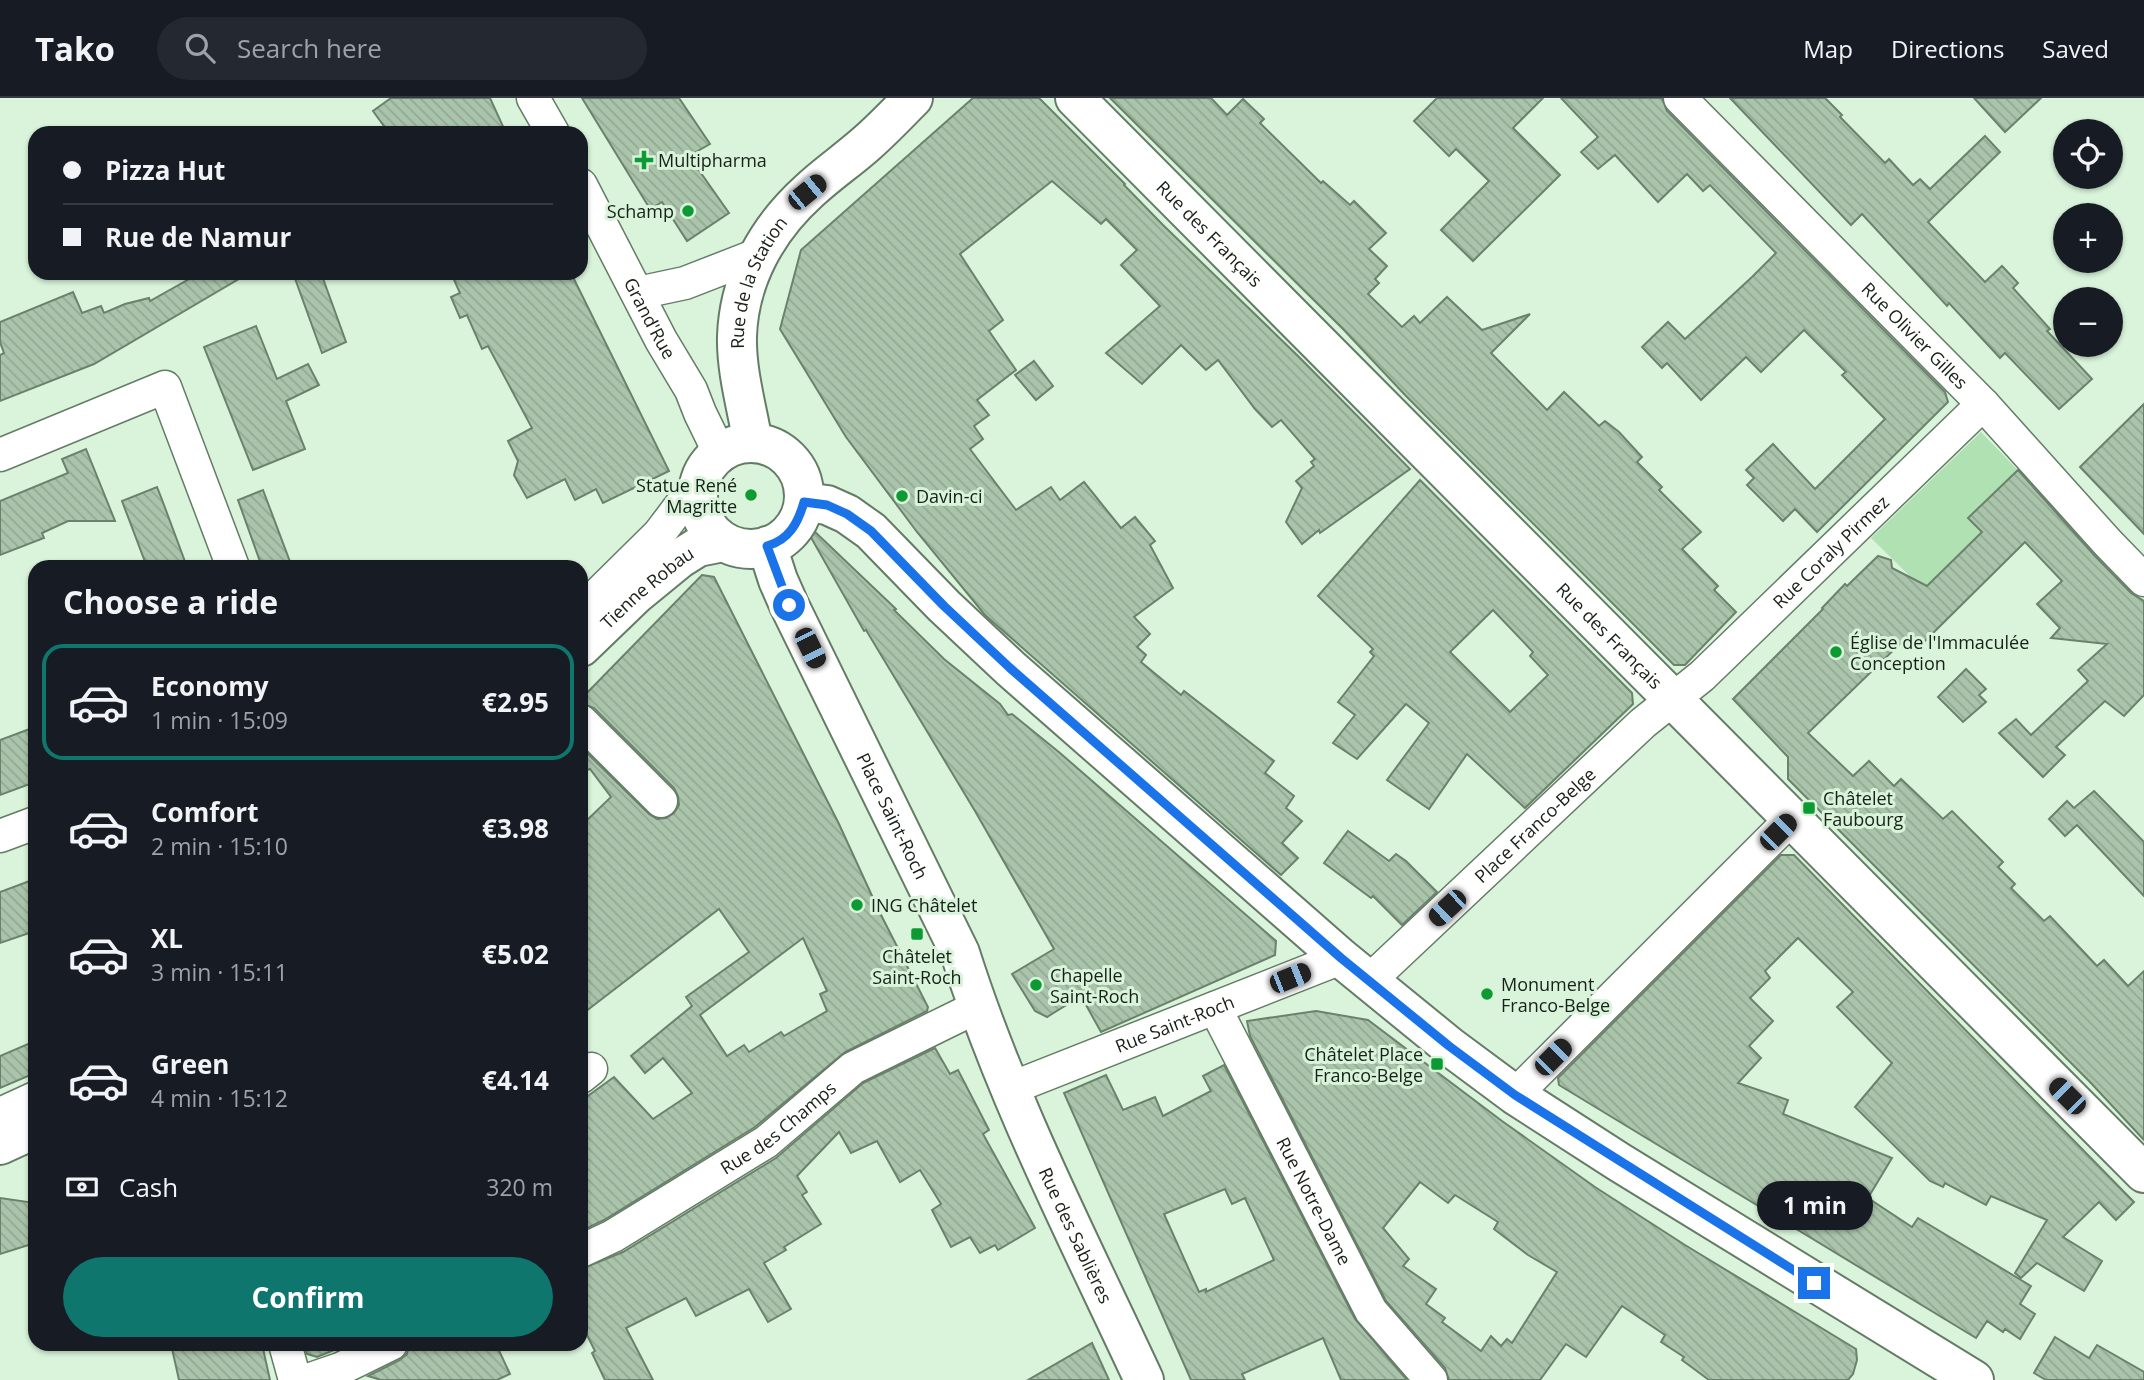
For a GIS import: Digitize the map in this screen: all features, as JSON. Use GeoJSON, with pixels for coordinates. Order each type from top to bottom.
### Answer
{"type":"FeatureCollection","features":[{"type":"Feature","properties":{"kind":"main road","name":"Rue de la Station"},"geometry":{"type":"LineString","coordinates":[[724,459],[741,380],[737,338],[742,295],[757,255],[807,192],[868,143],[913,98]]}},
{"type":"Feature","properties":{"kind":"main road","name":"Rue des Français"},"geometry":{"type":"LineString","coordinates":[[1076,98],[2144,1173]]}},
{"type":"Feature","properties":{"kind":"main road"},"geometry":{"type":"LineString","coordinates":[[770,446],[785,455],[797,468],[803,485],[804,502],[799,519],[789,534],[758,549],[740,549],[723,542],[710,531],[701,516],[697,499],[724,459],[770,446]]}},
{"type":"Feature","properties":{"kind":"main road"},"geometry":{"type":"LineString","coordinates":[[804,502],[827,505],[847,514],[871,531],[944,606],[1010,668],[1354,970],[1515,1095],[1801,1276],[1974,1380]]}},
{"type":"Feature","properties":{"kind":"main road","name":"Tienne Robau"},"geometry":{"type":"LineString","coordinates":[[588,640],[635,595],[679,559],[698,547],[723,542]]}},
{"type":"Feature","properties":{"kind":"main road","name":"Place Saint-Roch"},"geometry":{"type":"LineString","coordinates":[[767,546],[789,605],[960,953],[977,1007],[1009,1089]]}},
{"type":"Feature","properties":{"kind":"main road","name":"Rue des Sablières"},"geometry":{"type":"LineString","coordinates":[[1009,1089],[1144,1380]]}},
{"type":"Feature","properties":{"kind":"main road"},"geometry":{"type":"LineString","coordinates":[[0,1145],[28,1132]]}},
{"type":"Feature","properties":{"kind":"street"},"geometry":{"type":"LineString","coordinates":[[533,98],[550,126]]}},
{"type":"Feature","properties":{"kind":"street","name":"Rue Olivier Gilles"},"geometry":{"type":"LineString","coordinates":[[1680,98],[1983,404],[2144,580]]}},
{"type":"Feature","properties":{"kind":"street","name":"Grand'Rue"},"geometry":{"type":"LineString","coordinates":[[588,198],[661,340],[691,390],[724,459]]}},
{"type":"Feature","properties":{"kind":"street"},"geometry":{"type":"LineString","coordinates":[[638,293],[685,284],[757,255]]}},
{"type":"Feature","properties":{"kind":"street"},"geometry":{"type":"LineString","coordinates":[[0,455],[165,387],[230,560]]}},
{"type":"Feature","properties":{"kind":"street","name":"Rue Coraly Pirmez"},"geometry":{"type":"LineString","coordinates":[[1675,700],[1983,404]]}},
{"type":"Feature","properties":{"kind":"street","name":"Tienne Robau"},"geometry":{"type":"LineString","coordinates":[[588,604],[659,534],[724,459]]}},
{"type":"Feature","properties":{"kind":"street","name":"Place Franco-Belge"},"geometry":{"type":"LineString","coordinates":[[1354,970],[1643,723],[1675,700]]}},
{"type":"Feature","properties":{"kind":"street"},"geometry":{"type":"LineString","coordinates":[[588,728],[661,802]]}},
{"type":"Feature","properties":{"kind":"street"},"geometry":{"type":"LineString","coordinates":[[1515,1095],[1791,819]]}},
{"type":"Feature","properties":{"kind":"street"},"geometry":{"type":"LineString","coordinates":[[0,836],[28,826]]}},
{"type":"Feature","properties":{"kind":"street","name":"Rue Saint-Roch"},"geometry":{"type":"LineString","coordinates":[[1009,1089],[1215,1008],[1354,970]]}},
{"type":"Feature","properties":{"kind":"street","name":"Rue des Champs"},"geometry":{"type":"LineString","coordinates":[[588,1248],[613,1236],[766,1142],[853,1068],[977,1007]]}},
{"type":"Feature","properties":{"kind":"street","name":"Rue Notre-Dame"},"geometry":{"type":"LineString","coordinates":[[1215,1008],[1371,1311],[1431,1380]]}},
{"type":"Feature","properties":{"kind":"street"},"geometry":{"type":"LineString","coordinates":[[0,1114],[28,1101]]}},
{"type":"Feature","properties":{"kind":"street"},"geometry":{"type":"LineString","coordinates":[[287,1351],[295,1380]]}},
{"type":"Feature","properties":{"kind":"street"},"geometry":{"type":"LineString","coordinates":[[308,1380],[340,1369],[377,1351]]}},
{"type":"Feature","properties":{"kind":"green space"},"geometry":{"type":"Polygon","coordinates":[[[1981,432],[2056,510],[1938,629],[1916,606],[1923,589],[1871,538],[1981,432]]]}},
{"type":"Feature","properties":{"kind":"building"},"geometry":{"type":"Polygon","coordinates":[[[391,98],[490,98],[503,126],[384,126],[373,111],[391,98]]]}},
{"type":"Feature","properties":{"kind":"building"},"geometry":{"type":"Polygon","coordinates":[[[582,98],[679,98],[710,144],[689,156],[729,213],[687,241],[662,202],[650,209],[582,98]]]}},
{"type":"Feature","properties":{"kind":"building"},"geometry":{"type":"Polygon","coordinates":[[[973,98],[1039,98],[1163,225],[1410,469],[1302,544],[1286,522],[1302,488],[1296,481],[1314,466],[1311,462],[1315,459],[1281,420],[1272,427],[1218,360],[1206,370],[1181,345],[1142,384],[1106,353],[1160,306],[1121,265],[1137,250],[1106,219],[1101,224],[1052,181],[960,254],[1003,320],[989,331],[1016,370],[977,400],[989,415],[974,426],[983,439],[970,449],[1016,510],[1051,487],[1060,500],[1084,482],[1121,528],[1135,517],[1155,541],[1150,545],[1173,588],[1134,617],[1150,634],[1137,647],[1146,655],[1141,662],[1181,695],[1184,691],[1274,761],[1265,773],[1294,796],[1286,808],[1302,821],[1282,843],[1298,858],[1281,875],[985,615],[917,532],[846,437],[780,329],[801,250],[973,98]]]}},
{"type":"Feature","properties":{"kind":"building"},"geometry":{"type":"Polygon","coordinates":[[[1110,98],[1211,98],[1227,115],[1243,99],[1264,119],[1260,123],[1321,183],[1323,181],[1350,205],[1354,201],[1386,233],[1369,249],[1387,266],[1375,279],[1379,283],[1368,294],[1402,327],[1414,316],[1420,323],[1447,297],[1482,330],[1530,314],[1491,353],[1547,410],[1564,392],[1599,426],[1605,421],[1619,432],[1642,457],[1637,462],[1662,487],[1659,490],[1701,532],[1682,549],[1718,586],[1714,590],[1736,612],[1685,665],[1674,665],[1406,396],[1343,329],[1110,98]]]}},
{"type":"Feature","properties":{"kind":"building"},"geometry":{"type":"Polygon","coordinates":[[[1437,98],[1543,98],[1513,128],[1560,175],[1473,261],[1441,230],[1489,181],[1456,149],[1449,156],[1414,121],[1437,98]]]}},
{"type":"Feature","properties":{"kind":"building"},"geometry":{"type":"Polygon","coordinates":[[[1561,98],[1662,98],[1667,111],[1945,392],[1948,402],[1817,532],[1795,509],[1783,521],[1747,485],[1754,478],[1746,470],[1773,444],[1815,489],[1885,419],[1842,375],[1846,372],[1804,330],[1761,372],[1746,357],[1701,400],[1667,363],[1662,368],[1642,347],[1668,322],[1685,339],[1776,253],[1710,185],[1703,191],[1687,174],[1658,202],[1615,155],[1598,169],[1581,152],[1598,137],[1561,98]]]}},
{"type":"Feature","properties":{"kind":"building"},"geometry":{"type":"Polygon","coordinates":[[[1730,98],[1825,98],[1885,163],[1889,159],[1913,185],[1920,179],[1930,189],[1985,136],[2000,152],[1928,222],[1985,282],[2002,266],[2018,283],[2013,288],[2050,329],[2047,331],[2053,337],[2053,357],[2071,357],[2092,379],[2059,409],[2005,353],[2000,358],[1949,303],[1947,306],[1862,214],[1851,225],[1730,98]]]}},
{"type":"Feature","properties":{"kind":"building"},"geometry":{"type":"Polygon","coordinates":[[[1974,98],[2041,98],[2005,132],[1974,98]]]}},
{"type":"Feature","properties":{"kind":"building"},"geometry":{"type":"Polygon","coordinates":[[[188,280],[237,280],[94,364],[0,401],[0,355],[4,353],[0,342],[0,322],[73,292],[82,313],[101,306],[104,313],[125,304],[149,298],[150,301],[188,280]]]}},
{"type":"Feature","properties":{"kind":"building"},"geometry":{"type":"Polygon","coordinates":[[[296,280],[324,280],[346,342],[322,353],[296,280]]]}},
{"type":"Feature","properties":{"kind":"building"},"geometry":{"type":"Polygon","coordinates":[[[454,280],[574,280],[669,471],[603,503],[596,489],[575,500],[565,479],[527,498],[514,475],[518,461],[508,441],[532,428],[488,346],[482,349],[467,315],[460,318],[451,297],[460,293],[454,280]]]}},
{"type":"Feature","properties":{"kind":"building"},"geometry":{"type":"Polygon","coordinates":[[[256,326],[277,379],[308,364],[319,385],[286,401],[305,449],[253,470],[204,347],[256,326]]]}},
{"type":"Feature","properties":{"kind":"building"},"geometry":{"type":"Polygon","coordinates":[[[1034,361],[1053,386],[1036,400],[1015,375],[1034,361]]]}},
{"type":"Feature","properties":{"kind":"building"},"geometry":{"type":"Polygon","coordinates":[[[2144,404],[2144,534],[2080,467],[2144,404]]]}},
{"type":"Feature","properties":{"kind":"building"},"geometry":{"type":"Polygon","coordinates":[[[86,449],[115,521],[68,521],[42,533],[44,538],[0,555],[0,501],[68,473],[62,459],[86,449]]]}},
{"type":"Feature","properties":{"kind":"building"},"geometry":{"type":"Polygon","coordinates":[[[2018,470],[2095,556],[2131,593],[2144,601],[2144,695],[2124,716],[2105,701],[2056,747],[2065,755],[2043,777],[1999,733],[2016,719],[2031,735],[2088,681],[2078,670],[2107,644],[2051,638],[2060,628],[2037,604],[2062,581],[2025,542],[1922,644],[1919,646],[1908,636],[1808,733],[1853,776],[1869,761],[1894,786],[1901,779],[1943,819],[1952,811],[2003,862],[1998,867],[2015,884],[2011,888],[2044,921],[2050,916],[2097,966],[2104,960],[2128,986],[2144,971],[2144,1140],[2090,1082],[1788,779],[1788,757],[1733,699],[1845,584],[1847,586],[1878,556],[1891,560],[1892,568],[1927,586],[1982,532],[1968,518],[2018,470]]]}},
{"type":"Feature","properties":{"kind":"building"},"geometry":{"type":"Polygon","coordinates":[[[1420,480],[1632,693],[1633,704],[1525,808],[1467,754],[1429,809],[1387,780],[1429,723],[1406,704],[1357,759],[1333,743],[1355,715],[1338,702],[1374,656],[1370,652],[1373,649],[1318,596],[1420,480]],[[1493,610],[1450,652],[1510,712],[1548,675],[1530,656],[1533,652],[1493,610]]]}},
{"type":"Feature","properties":{"kind":"building"},"geometry":{"type":"Polygon","coordinates":[[[157,487],[184,560],[144,560],[122,501],[157,487]]]}},
{"type":"Feature","properties":{"kind":"building"},"geometry":{"type":"Polygon","coordinates":[[[263,490],[289,560],[259,560],[238,500],[263,490]]]}},
{"type":"Feature","properties":{"kind":"building"},"geometry":{"type":"Polygon","coordinates":[[[813,530],[944,659],[1000,704],[1008,715],[1012,714],[1060,753],[1276,941],[1275,955],[1101,1032],[1081,996],[1047,1017],[1035,1011],[1012,974],[1054,949],[975,811],[866,630],[864,631],[809,534],[813,530]]]}},
{"type":"Feature","properties":{"kind":"building"},"geometry":{"type":"Polygon","coordinates":[[[702,575],[714,577],[928,1007],[927,1011],[845,1052],[755,1127],[588,1228],[588,1096],[614,1077],[653,1119],[692,1093],[663,1058],[645,1073],[631,1056],[692,1006],[686,997],[749,952],[719,909],[588,1010],[588,819],[611,797],[588,770],[588,754],[657,819],[674,813],[679,805],[674,788],[594,708],[588,706],[588,692],[702,575]],[[803,938],[700,1015],[727,1056],[744,1045],[749,1052],[781,1032],[784,1036],[827,1011],[820,994],[827,991],[803,938]]]}},
{"type":"Feature","properties":{"kind":"building"},"geometry":{"type":"Polygon","coordinates":[[[1966,669],[1986,689],[1979,695],[1986,702],[1963,722],[1938,697],[1966,669]]]}},
{"type":"Feature","properties":{"kind":"building"},"geometry":{"type":"Polygon","coordinates":[[[28,730],[28,785],[0,795],[0,740],[28,730]]]}},
{"type":"Feature","properties":{"kind":"building"},"geometry":{"type":"Polygon","coordinates":[[[2094,791],[2144,842],[2144,896],[2077,825],[2065,836],[2049,819],[2067,801],[2074,808],[2094,791]]]}},
{"type":"Feature","properties":{"kind":"building"},"geometry":{"type":"Polygon","coordinates":[[[1348,831],[1389,861],[1396,854],[1437,892],[1402,925],[1373,896],[1371,898],[1324,863],[1348,831]]]}},
{"type":"Feature","properties":{"kind":"building"},"geometry":{"type":"Polygon","coordinates":[[[1781,855],[1794,855],[2134,1202],[2116,1220],[2099,1202],[2063,1237],[2102,1261],[2084,1291],[2037,1263],[2021,1278],[2015,1273],[2047,1220],[1991,1196],[1986,1205],[1945,1183],[1943,1187],[1930,1181],[1855,1107],[1892,1063],[1837,1007],[1853,992],[1798,938],[1765,971],[1770,978],[1750,998],[1773,1021],[1749,1046],[1761,1058],[1738,1083],[1788,1100],[1783,1114],[1892,1158],[1868,1198],[1912,1227],[1918,1218],[2031,1286],[2020,1304],[2035,1314],[2020,1339],[1987,1321],[1976,1338],[1559,1085],[1558,1078],[1781,855]]]}},
{"type":"Feature","properties":{"kind":"building"},"geometry":{"type":"Polygon","coordinates":[[[28,882],[28,933],[0,943],[0,892],[28,882]]]}},
{"type":"Feature","properties":{"kind":"building"},"geometry":{"type":"Polygon","coordinates":[[[1316,1011],[1368,1020],[1595,1187],[1856,1349],[1857,1360],[1853,1374],[1848,1380],[1709,1380],[1682,1360],[1684,1357],[1661,1342],[1665,1335],[1622,1306],[1586,1357],[1566,1344],[1540,1380],[1449,1380],[1445,1368],[1386,1301],[1250,1036],[1247,1021],[1316,1011]],[[1420,1182],[1383,1228],[1409,1259],[1403,1266],[1436,1289],[1426,1304],[1445,1318],[1442,1322],[1481,1351],[1491,1336],[1501,1346],[1507,1339],[1512,1343],[1557,1272],[1528,1255],[1494,1229],[1498,1222],[1455,1195],[1448,1203],[1420,1182]]]}},
{"type":"Feature","properties":{"kind":"building"},"geometry":{"type":"Polygon","coordinates":[[[28,1044],[28,1076],[0,1088],[0,1056],[28,1044]]]}},
{"type":"Feature","properties":{"kind":"building"},"geometry":{"type":"Polygon","coordinates":[[[935,1048],[950,1074],[958,1070],[989,1130],[983,1134],[1035,1228],[998,1250],[995,1245],[980,1253],[970,1237],[951,1247],[932,1210],[941,1204],[920,1170],[900,1182],[877,1141],[851,1153],[839,1132],[797,1176],[807,1192],[802,1195],[821,1224],[764,1263],[791,1309],[768,1322],[749,1289],[696,1316],[686,1298],[626,1328],[653,1380],[605,1380],[592,1353],[595,1351],[588,1337],[588,1266],[623,1252],[776,1158],[863,1083],[935,1048]]]}},
{"type":"Feature","properties":{"kind":"building"},"geometry":{"type":"Polygon","coordinates":[[[1224,1065],[1355,1319],[1407,1380],[1341,1380],[1323,1338],[1242,1374],[1245,1380],[1191,1380],[1064,1093],[1106,1075],[1123,1110],[1155,1097],[1163,1116],[1211,1091],[1203,1076],[1224,1065]],[[1225,1189],[1164,1214],[1199,1292],[1206,1289],[1206,1292],[1274,1260],[1245,1198],[1232,1204],[1225,1189]]]}},
{"type":"Feature","properties":{"kind":"building"},"geometry":{"type":"Polygon","coordinates":[[[0,1198],[28,1202],[28,1245],[0,1254],[0,1198]]]}},
{"type":"Feature","properties":{"kind":"building"},"geometry":{"type":"Polygon","coordinates":[[[2055,1337],[2089,1358],[2097,1345],[2144,1372],[2144,1380],[2046,1380],[2034,1373],[2055,1337]]]}},
{"type":"Feature","properties":{"kind":"building"},"geometry":{"type":"Polygon","coordinates":[[[1092,1343],[1109,1380],[1028,1380],[1092,1343]]]}},
{"type":"Feature","properties":{"kind":"building"},"geometry":{"type":"Polygon","coordinates":[[[173,1351],[264,1351],[270,1380],[179,1380],[173,1351]]]}},
{"type":"Feature","properties":{"kind":"building"},"geometry":{"type":"Polygon","coordinates":[[[306,1351],[332,1351],[317,1357],[307,1354],[306,1351]]]}},
{"type":"Feature","properties":{"kind":"building"},"geometry":{"type":"Polygon","coordinates":[[[408,1351],[499,1351],[510,1374],[497,1380],[381,1380],[368,1376],[407,1354],[408,1351]]]}},
{"type":"Feature","properties":{"kind":"place","name":"Multipharma"},"geometry":{"type":"Point","coordinates":[644,160]}},
{"type":"Feature","properties":{"kind":"place","name":"Schamp"},"geometry":{"type":"Point","coordinates":[688,211]}},
{"type":"Feature","properties":{"kind":"place","name":"Statue René Magritte"},"geometry":{"type":"Point","coordinates":[751,495]}},
{"type":"Feature","properties":{"kind":"place","name":"Davin-ci"},"geometry":{"type":"Point","coordinates":[902,496]}},
{"type":"Feature","properties":{"kind":"place","name":"Église de l'Immaculée Conception"},"geometry":{"type":"Point","coordinates":[1836,652]}},
{"type":"Feature","properties":{"kind":"place","name":"Châtelet Faubourg"},"geometry":{"type":"Point","coordinates":[1809,808]}},
{"type":"Feature","properties":{"kind":"place","name":"ING Châtelet"},"geometry":{"type":"Point","coordinates":[857,905]}},
{"type":"Feature","properties":{"kind":"place","name":"Châtelet Saint-Roch"},"geometry":{"type":"Point","coordinates":[917,934]}},
{"type":"Feature","properties":{"kind":"place","name":"Chapelle Saint-Roch"},"geometry":{"type":"Point","coordinates":[1036,985]}},
{"type":"Feature","properties":{"kind":"place","name":"Monument Franco-Belge"},"geometry":{"type":"Point","coordinates":[1487,994]}},
{"type":"Feature","properties":{"kind":"place","name":"Châtelet Place Franco-Belge"},"geometry":{"type":"Point","coordinates":[1437,1064]}},
{"type":"Feature","properties":{"kind":"route"},"geometry":{"type":"LineString","coordinates":[[789,605],[767,546],[789,534],[799,519],[804,502],[827,505],[847,514],[871,531],[944,606],[1010,668],[1368,982],[1515,1095],[1814,1283]]}}]}
